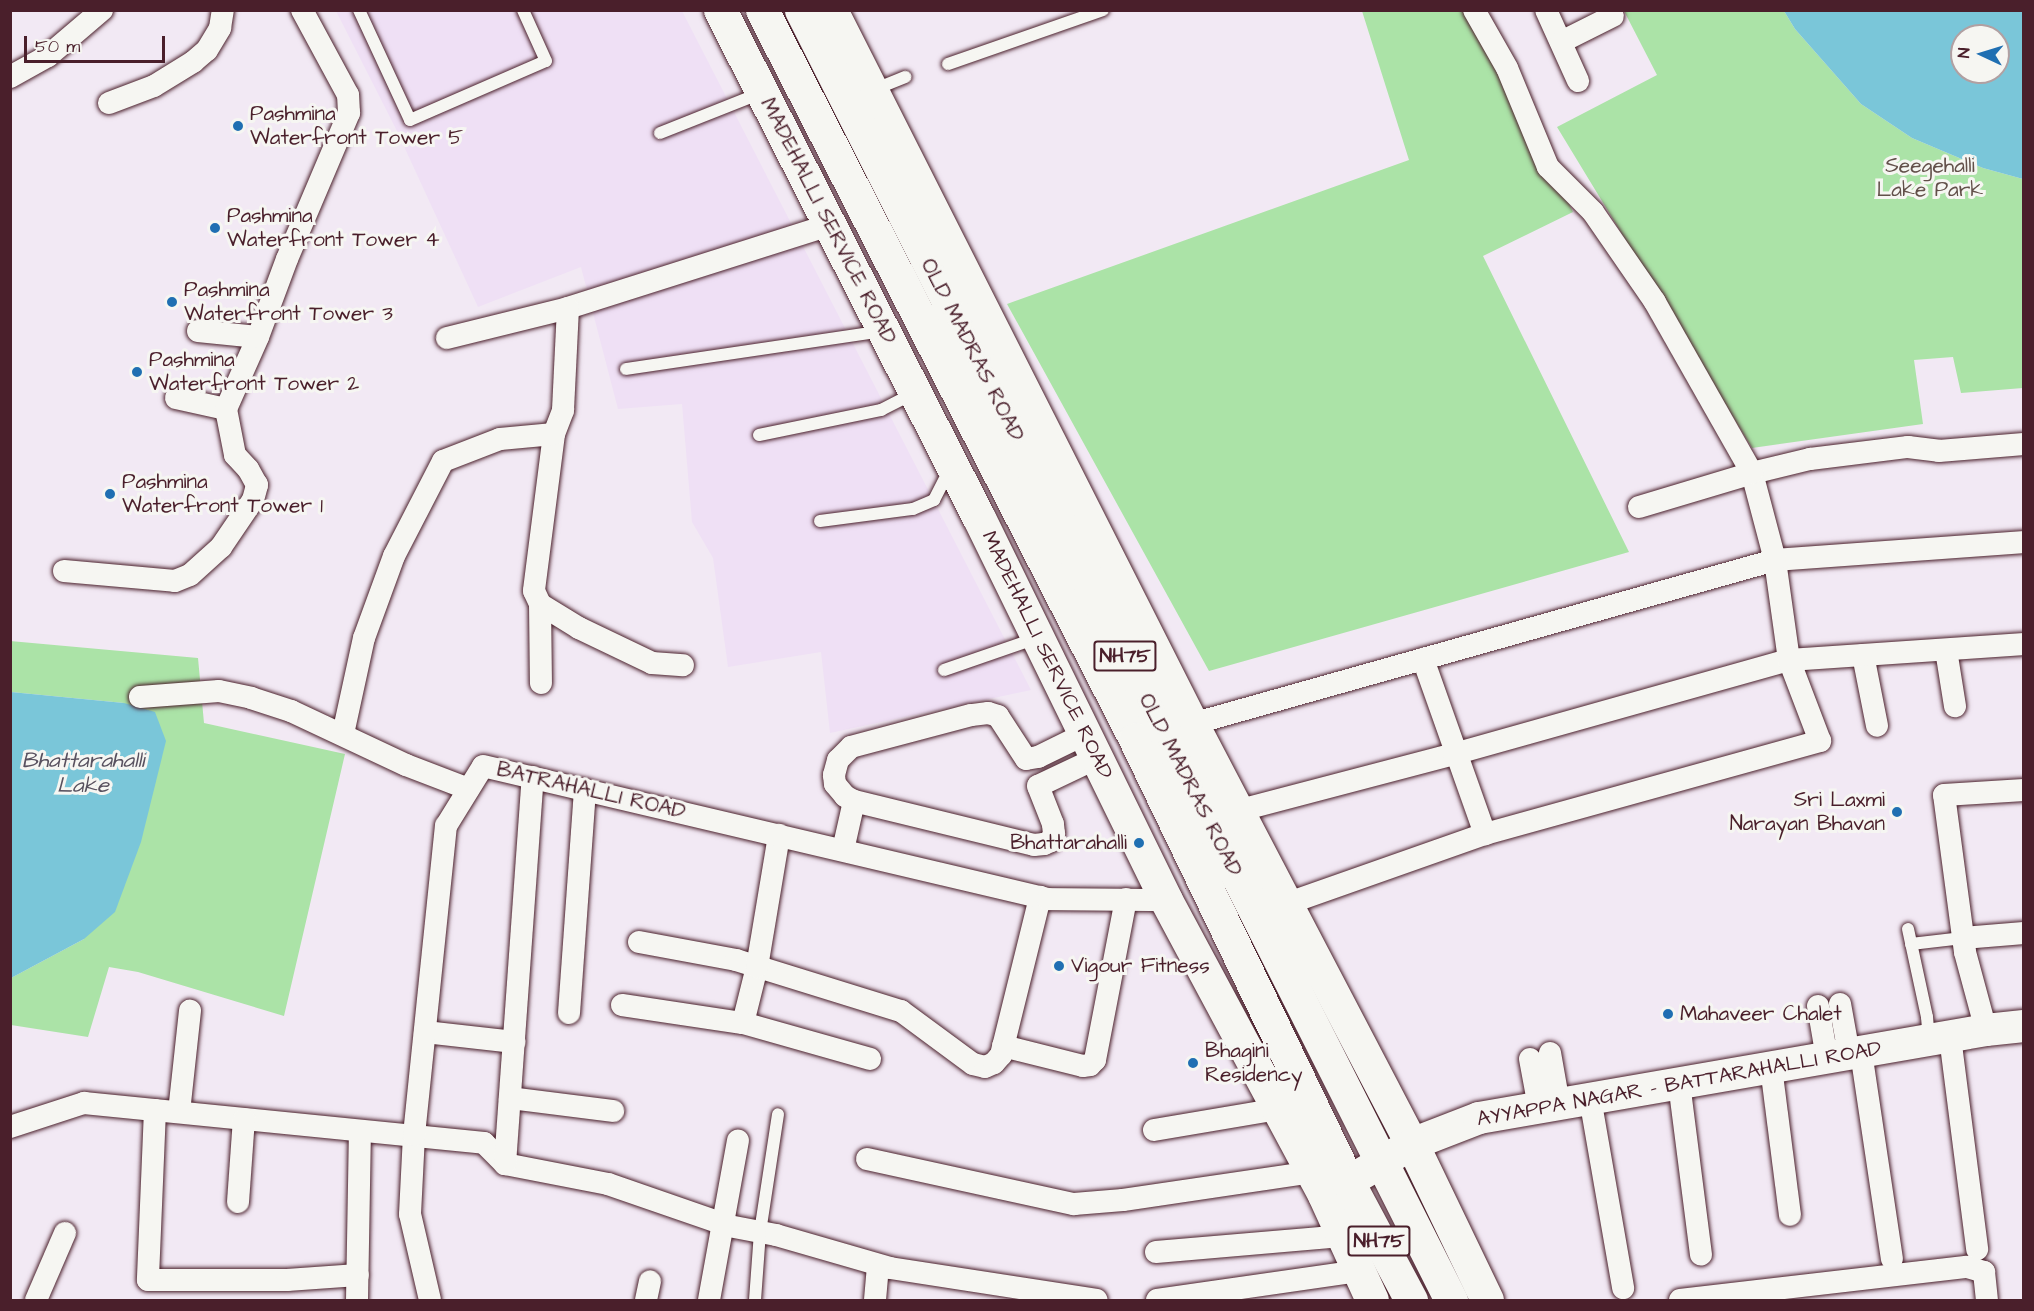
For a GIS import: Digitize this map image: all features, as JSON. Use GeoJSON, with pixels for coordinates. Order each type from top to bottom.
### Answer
{"type":"FeatureCollection","features":[{"type":"Feature","properties":{"kind":"main road","name":"MADEHALLI SERVICE ROAD"},"geometry":{"type":"LineString","coordinates":[[720,10],[952,464],[1166,900],[1312,1172],[1344,1236],[1372,1300]]}},
{"type":"Feature","properties":{"kind":"main road","name":"OLD MADRAS ROAD"},"geometry":{"type":"LineString","coordinates":[[762,10],[1135,739],[1348,1182],[1411,1300]]}},
{"type":"Feature","properties":{"kind":"main road","name":"OLD MADRAS ROAD"},"geometry":{"type":"LineString","coordinates":[[801,10],[1451,1300]]}},
{"type":"Feature","properties":{"kind":"main road"},"geometry":{"type":"LineString","coordinates":[[831,10],[1192,724],[1412,1144],[1487,1300]]}},
{"type":"Feature","properties":{"kind":"main road","name":"AYYAPPA NAGAR - BATTARAHALLI ROAD"},"geometry":{"type":"LineString","coordinates":[[1348,1182],[1412,1144],[1479,1118],[1986,1030],[2024,1026]]}},
{"type":"Feature","properties":{"kind":"street"},"geometry":{"type":"LineString","coordinates":[[10,77],[48,56],[102,10]]}},
{"type":"Feature","properties":{"kind":"street"},"geometry":{"type":"LineString","coordinates":[[109,103],[153,86],[194,62],[207,50],[220,28],[223,10]]}},
{"type":"Feature","properties":{"kind":"street"},"geometry":{"type":"LineString","coordinates":[[64,571],[175,581],[190,575],[222,548],[253,500],[257,485],[248,469],[235,455],[226,409],[258,337],[287,259],[349,113],[348,95],[302,10]]}},
{"type":"Feature","properties":{"kind":"street"},"geometry":{"type":"LineString","coordinates":[[1286,904],[1485,834],[1820,741],[1789,660],[1775,560],[1752,473],[1655,302],[1593,212],[1548,167],[1507,68],[1474,10]]}},
{"type":"Feature","properties":{"kind":"street"},"geometry":{"type":"LineString","coordinates":[[1546,10],[1578,81]]}},
{"type":"Feature","properties":{"kind":"street"},"geometry":{"type":"LineString","coordinates":[[1561,42],[1613,16]]}},
{"type":"Feature","properties":{"kind":"street"},"geometry":{"type":"LineString","coordinates":[[447,338],[568,308],[830,225]]}},
{"type":"Feature","properties":{"kind":"street"},"geometry":{"type":"LineString","coordinates":[[542,683],[540,604],[534,591],[554,434],[563,410],[568,308]]}},
{"type":"Feature","properties":{"kind":"street"},"geometry":{"type":"LineString","coordinates":[[198,331],[258,337]]}},
{"type":"Feature","properties":{"kind":"street"},"geometry":{"type":"LineString","coordinates":[[176,398],[226,409]]}},
{"type":"Feature","properties":{"kind":"street"},"geometry":{"type":"LineString","coordinates":[[343,734],[364,638],[394,556],[443,461],[500,440],[554,434]]}},
{"type":"Feature","properties":{"kind":"street"},"geometry":{"type":"LineString","coordinates":[[1639,507],[1752,473],[1810,459],[1908,447],[1939,451],[2024,444]]}},
{"type":"Feature","properties":{"kind":"street"},"geometry":{"type":"LineString","coordinates":[[1192,724],[1775,560],[2024,542]]}},
{"type":"Feature","properties":{"kind":"street"},"geometry":{"type":"LineString","coordinates":[[540,604],[579,628],[652,663],[683,665]]}},
{"type":"Feature","properties":{"kind":"street"},"geometry":{"type":"LineString","coordinates":[[1237,811],[1454,754],[1789,660],[2024,644]]}},
{"type":"Feature","properties":{"kind":"street"},"geometry":{"type":"LineString","coordinates":[[1946,650],[1955,706]]}},
{"type":"Feature","properties":{"kind":"street"},"geometry":{"type":"LineString","coordinates":[[1863,655],[1877,726]]}},
{"type":"Feature","properties":{"kind":"street"},"geometry":{"type":"LineString","coordinates":[[1423,659],[1454,754],[1485,834]]}},
{"type":"Feature","properties":{"kind":"street"},"geometry":{"type":"LineString","coordinates":[[140,696],[219,691],[291,711],[406,765],[469,789]]}},
{"type":"Feature","properties":{"kind":"street"},"geometry":{"type":"LineString","coordinates":[[988,713],[998,716],[1026,759],[1038,786],[1053,824],[1054,834],[1051,841],[1034,845],[854,801],[839,790],[834,775],[838,760],[850,747],[971,715],[988,713]]}},
{"type":"Feature","properties":{"kind":"street"},"geometry":{"type":"LineString","coordinates":[[1026,759],[1091,746]]}},
{"type":"Feature","properties":{"kind":"street"},"geometry":{"type":"LineString","coordinates":[[1038,786],[1091,746]]}},
{"type":"Feature","properties":{"kind":"street","name":"BATRAHALLI ROAD"},"geometry":{"type":"LineString","coordinates":[[430,1300],[410,1214],[414,1135],[446,826],[483,766],[1040,897],[1166,900]]}},
{"type":"Feature","properties":{"kind":"street"},"geometry":{"type":"LineString","coordinates":[[505,1164],[533,777]]}},
{"type":"Feature","properties":{"kind":"street"},"geometry":{"type":"LineString","coordinates":[[568,1013],[585,790]]}},
{"type":"Feature","properties":{"kind":"street"},"geometry":{"type":"LineString","coordinates":[[1986,1030],[1963,938],[1944,795],[2024,790]]}},
{"type":"Feature","properties":{"kind":"street"},"geometry":{"type":"LineString","coordinates":[[843,850],[854,801]]}},
{"type":"Feature","properties":{"kind":"street"},"geometry":{"type":"LineString","coordinates":[[743,1023],[758,967],[779,835]]}},
{"type":"Feature","properties":{"kind":"street"},"geometry":{"type":"LineString","coordinates":[[639,942],[736,960],[901,1011],[973,1064],[985,1067],[994,1063],[1001,1055],[1040,897]]}},
{"type":"Feature","properties":{"kind":"street"},"geometry":{"type":"LineString","coordinates":[[1003,1046],[1083,1066],[1090,1065],[1095,1060],[1126,899]]}},
{"type":"Feature","properties":{"kind":"street"},"geometry":{"type":"LineString","coordinates":[[1963,938],[2024,933]]}},
{"type":"Feature","properties":{"kind":"street"},"geometry":{"type":"LineString","coordinates":[[1840,1004],[1846,1054],[1892,1259]]}},
{"type":"Feature","properties":{"kind":"street"},"geometry":{"type":"LineString","coordinates":[[622,1005],[743,1023],[870,1059]]}},
{"type":"Feature","properties":{"kind":"street"},"geometry":{"type":"LineString","coordinates":[[1818,1006],[1846,1054]]}},
{"type":"Feature","properties":{"kind":"street"},"geometry":{"type":"LineString","coordinates":[[178,1112],[190,1011]]}},
{"type":"Feature","properties":{"kind":"street"},"geometry":{"type":"LineString","coordinates":[[425,1032],[514,1042]]}},
{"type":"Feature","properties":{"kind":"street"},"geometry":{"type":"LineString","coordinates":[[1939,1038],[1977,1249]]}},
{"type":"Feature","properties":{"kind":"street"},"geometry":{"type":"LineString","coordinates":[[1540,1056],[1549,1106]]}},
{"type":"Feature","properties":{"kind":"street"},"geometry":{"type":"LineString","coordinates":[[1771,1067],[1790,1215]]}},
{"type":"Feature","properties":{"kind":"street"},"geometry":{"type":"LineString","coordinates":[[1679,1083],[1701,1255]]}},
{"type":"Feature","properties":{"kind":"street"},"geometry":{"type":"LineString","coordinates":[[510,1098],[613,1111]]}},
{"type":"Feature","properties":{"kind":"street"},"geometry":{"type":"LineString","coordinates":[[1590,1098],[1623,1288]]}},
{"type":"Feature","properties":{"kind":"street"},"geometry":{"type":"LineString","coordinates":[[10,1127],[84,1103],[484,1143],[505,1164],[583,1177],[721,1223],[963,1290],[1097,1300]]}},
{"type":"Feature","properties":{"kind":"street"},"geometry":{"type":"LineString","coordinates":[[1154,1130],[1278,1109]]}},
{"type":"Feature","properties":{"kind":"street"},"geometry":{"type":"LineString","coordinates":[[155,1110],[146,1276],[148,1280],[276,1280],[358,1275]]}},
{"type":"Feature","properties":{"kind":"street"},"geometry":{"type":"LineString","coordinates":[[238,1202],[244,1119]]}},
{"type":"Feature","properties":{"kind":"street"},"geometry":{"type":"LineString","coordinates":[[357,1300],[360,1131]]}},
{"type":"Feature","properties":{"kind":"street"},"geometry":{"type":"LineString","coordinates":[[709,1300],[721,1223],[738,1141]]}},
{"type":"Feature","properties":{"kind":"street"},"geometry":{"type":"LineString","coordinates":[[867,1159],[1074,1204],[1123,1200],[1312,1172]]}},
{"type":"Feature","properties":{"kind":"street"},"geometry":{"type":"LineString","coordinates":[[36,1300],[65,1233]]}},
{"type":"Feature","properties":{"kind":"street"},"geometry":{"type":"LineString","coordinates":[[1156,1252],[1344,1236]]}},
{"type":"Feature","properties":{"kind":"street"},"geometry":{"type":"LineString","coordinates":[[875,1300],[878,1265]]}},
{"type":"Feature","properties":{"kind":"street"},"geometry":{"type":"LineString","coordinates":[[1680,1300],[1967,1267],[1984,1272],[1988,1300]]}},
{"type":"Feature","properties":{"kind":"street"},"geometry":{"type":"LineString","coordinates":[[1157,1300],[1358,1271]]}},
{"type":"Feature","properties":{"kind":"lane"},"geometry":{"type":"LineString","coordinates":[[359,10],[410,120],[546,61],[523,10]]}},
{"type":"Feature","properties":{"kind":"lane"},"geometry":{"type":"LineString","coordinates":[[948,64],[1104,10]]}},
{"type":"Feature","properties":{"kind":"lane"},"geometry":{"type":"LineString","coordinates":[[872,90],[906,77]]}},
{"type":"Feature","properties":{"kind":"lane"},"geometry":{"type":"LineString","coordinates":[[660,134],[762,93]]}},
{"type":"Feature","properties":{"kind":"lane"},"geometry":{"type":"LineString","coordinates":[[626,369],[884,331]]}},
{"type":"Feature","properties":{"kind":"lane"},"geometry":{"type":"LineString","coordinates":[[759,435],[881,410],[915,393]]}},
{"type":"Feature","properties":{"kind":"lane"},"geometry":{"type":"LineString","coordinates":[[820,521],[913,509],[934,500],[952,464]]}},
{"type":"Feature","properties":{"kind":"lane"},"geometry":{"type":"LineString","coordinates":[[944,670],[1038,638]]}},
{"type":"Feature","properties":{"kind":"lane"},"geometry":{"type":"LineString","coordinates":[[1908,929],[1927,1017],[1939,1038]]}},
{"type":"Feature","properties":{"kind":"lane"},"geometry":{"type":"LineString","coordinates":[[1911,944],[1963,938]]}},
{"type":"Feature","properties":{"kind":"lane"},"geometry":{"type":"LineString","coordinates":[[755,1300],[760,1232],[778,1114]]}},
{"type":"Feature","properties":{"kind":"shaded area"},"geometry":{"type":"Polygon","coordinates":[[[336,11],[682,11],[1031,690],[830,733],[821,652],[728,667],[713,558],[692,522],[682,404],[618,409],[581,267],[478,307],[396,129],[336,11]]]}},
{"type":"Feature","properties":{"kind":"green space"},"geometry":{"type":"Polygon","coordinates":[[[1362,11],[1476,11],[1573,212],[1483,256],[1629,552],[1209,671],[1007,304],[1409,160],[1362,11]]]}},
{"type":"Feature","properties":{"kind":"green space","name":"Seegehalli Lake Park"},"geometry":{"type":"Polygon","coordinates":[[[1624,11],[1784,11],[1795,29],[1861,104],[1912,138],[1983,168],[2023,179],[2023,388],[1961,393],[1953,357],[1914,360],[1923,424],[1752,448],[1557,127],[1657,75],[1624,11]]]}},
{"type":"Feature","properties":{"kind":"green space"},"geometry":{"type":"Polygon","coordinates":[[[10,641],[198,658],[204,723],[345,754],[284,1016],[138,972],[109,967],[88,1037],[11,1025],[11,978],[84,939],[124,703],[11,692],[10,641]]]}},
{"type":"Feature","properties":{"kind":"water"},"geometry":{"type":"Polygon","coordinates":[[[1784,11],[2023,11],[2023,179],[1983,168],[1912,138],[1861,104],[1795,29],[1784,11]]]}},
{"type":"Feature","properties":{"kind":"water","name":"Bhattarahalli Lake"},"geometry":{"type":"Polygon","coordinates":[[[11,692],[124,703],[155,712],[166,741],[141,842],[115,912],[84,939],[11,978],[11,692]]]}},
{"type":"Feature","properties":{"kind":"place","name":"Pashmina Waterfront Tower 5"},"geometry":{"type":"Point","coordinates":[238,126]}},
{"type":"Feature","properties":{"kind":"place","name":"Pashmina Waterfront Tower 4"},"geometry":{"type":"Point","coordinates":[215,228]}},
{"type":"Feature","properties":{"kind":"place","name":"Pashmina Waterfront Tower 3"},"geometry":{"type":"Point","coordinates":[172,302]}},
{"type":"Feature","properties":{"kind":"place","name":"Pashmina Waterfront Tower 2"},"geometry":{"type":"Point","coordinates":[137,372]}},
{"type":"Feature","properties":{"kind":"place","name":"Pashmina Waterfront Tower 1"},"geometry":{"type":"Point","coordinates":[110,494]}},
{"type":"Feature","properties":{"kind":"place","name":"Sri Laxmi Narayan Bhavan"},"geometry":{"type":"Point","coordinates":[1897,812]}},
{"type":"Feature","properties":{"kind":"place","name":"Bhattarahalli"},"geometry":{"type":"Point","coordinates":[1139,843]}},
{"type":"Feature","properties":{"kind":"place","name":"Vigour Fitness"},"geometry":{"type":"Point","coordinates":[1059,966]}},
{"type":"Feature","properties":{"kind":"place","name":"Mahaveer Chalet"},"geometry":{"type":"Point","coordinates":[1668,1014]}},
{"type":"Feature","properties":{"kind":"place","name":"Bhagini Residency"},"geometry":{"type":"Point","coordinates":[1193,1063]}}]}
